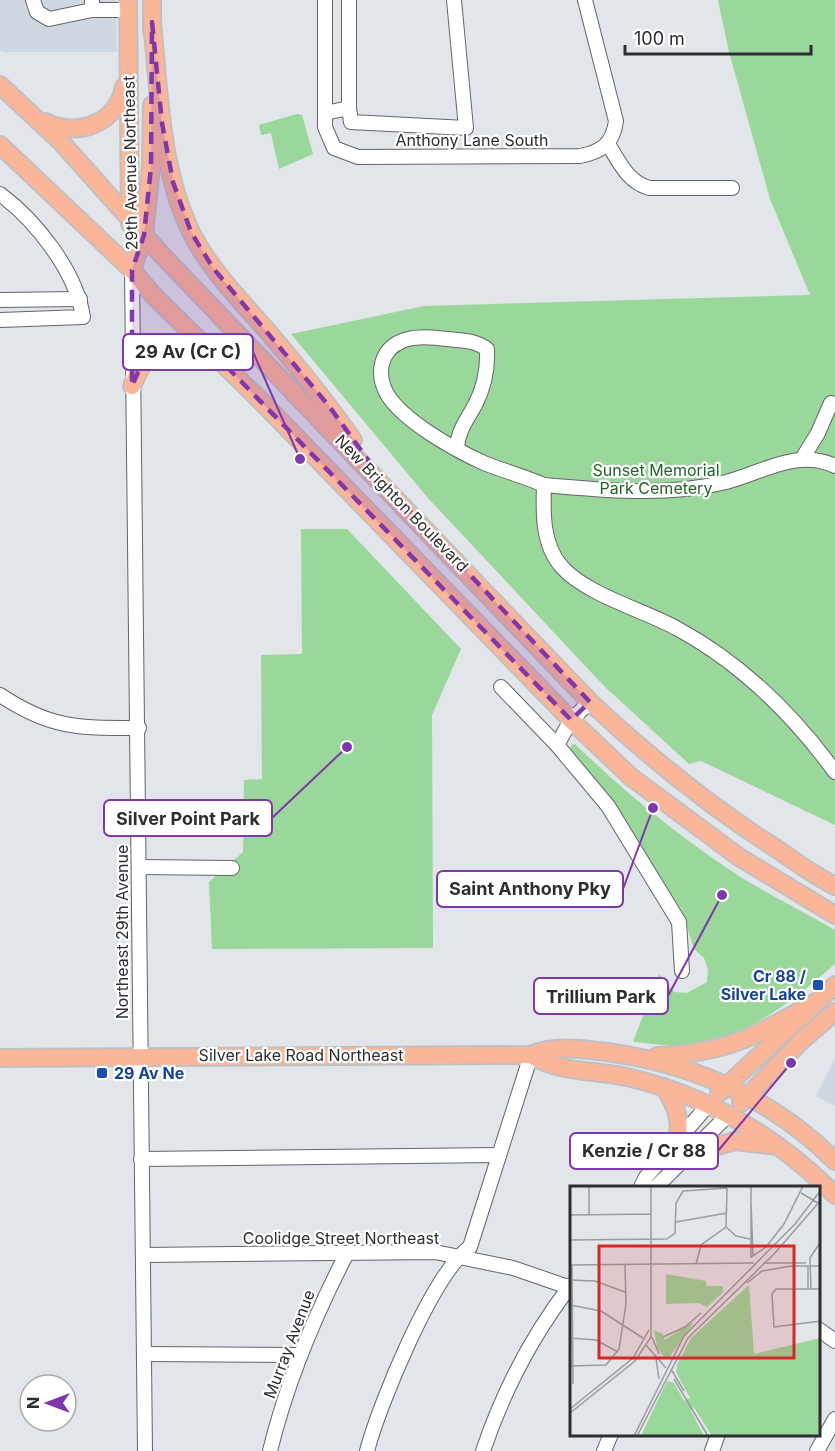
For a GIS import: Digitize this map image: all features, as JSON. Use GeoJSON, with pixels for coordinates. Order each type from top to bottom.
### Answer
{"type":"FeatureCollection","features":[{"type":"Feature","properties":{"kind":"main road","name":"29th Avenue Northeast"},"geometry":{"type":"LineString","coordinates":[[132,270],[144,235],[151,167],[152,0]]}},
{"type":"Feature","properties":{"kind":"main road","name":"29th Avenue Northeast"},"geometry":{"type":"LineString","coordinates":[[128,5],[132,270]]}},
{"type":"Feature","properties":{"kind":"main road"},"geometry":{"type":"LineString","coordinates":[[152,22],[164,133],[173,182],[191,232],[213,267],[328,406],[389,489]]}},
{"type":"Feature","properties":{"kind":"main road"},"geometry":{"type":"LineString","coordinates":[[34,116],[58,129],[78,130],[93,126],[107,117],[122,100],[128,65]]}},
{"type":"Feature","properties":{"kind":"main road","name":"New Brighton Boulevard"},"geometry":{"type":"LineString","coordinates":[[0,85],[62,142],[144,235],[590,702],[644,753],[704,799],[751,833],[835,886]]}},
{"type":"Feature","properties":{"kind":"main road","name":"New Brighton Boulevard"},"geometry":{"type":"LineString","coordinates":[[0,145],[132,270],[153,295],[227,367],[571,720],[631,777],[676,813],[769,877],[835,915]]}},
{"type":"Feature","properties":{"kind":"main road"},"geometry":{"type":"LineString","coordinates":[[132,386],[143,361],[162,344],[178,342],[193,347],[227,367]]}},
{"type":"Feature","properties":{"kind":"main road"},"geometry":{"type":"LineString","coordinates":[[719,1109],[812,1004],[835,985]]}},
{"type":"Feature","properties":{"kind":"main road"},"geometry":{"type":"LineString","coordinates":[[639,1056],[715,1050],[754,1037],[812,1004]]}},
{"type":"Feature","properties":{"kind":"main road"},"geometry":{"type":"LineString","coordinates":[[719,1109],[737,1091],[835,1012]]}},
{"type":"Feature","properties":{"kind":"main road"},"geometry":{"type":"LineString","coordinates":[[802,1040],[835,1026]]}},
{"type":"Feature","properties":{"kind":"main road","name":"Silver Lake Road Northeast"},"geometry":{"type":"LineString","coordinates":[[0,1058],[531,1054],[546,1048],[592,1050],[639,1056],[679,1066],[737,1091],[796,1126],[835,1161]]}},
{"type":"Feature","properties":{"kind":"main road","name":"Silver Lake Road Northeast"},"geometry":{"type":"LineString","coordinates":[[531,1054],[546,1065],[626,1077],[664,1087],[719,1109],[781,1146],[835,1195]]}},
{"type":"Feature","properties":{"kind":"main road"},"geometry":{"type":"LineString","coordinates":[[664,1087],[679,1119],[680,1128],[676,1140]]}},
{"type":"Feature","properties":{"kind":"main road"},"geometry":{"type":"LineString","coordinates":[[691,1153],[735,1141],[781,1146]]}},
{"type":"Feature","properties":{"kind":"street"},"geometry":{"type":"LineString","coordinates":[[33,0],[37,12],[49,19],[92,5],[128,5]]}},
{"type":"Feature","properties":{"kind":"street","name":"Anthony Lane South"},"geometry":{"type":"LineString","coordinates":[[325,0],[325,127],[334,148],[358,157],[580,156],[594,153],[609,144]]}},
{"type":"Feature","properties":{"kind":"street"},"geometry":{"type":"LineString","coordinates":[[349,0],[351,122],[466,128],[453,0]]}},
{"type":"Feature","properties":{"kind":"street"},"geometry":{"type":"LineString","coordinates":[[585,0],[616,121],[609,144],[629,178],[649,188],[732,188]]}},
{"type":"Feature","properties":{"kind":"street"},"geometry":{"type":"LineString","coordinates":[[325,113],[349,108]]}},
{"type":"Feature","properties":{"kind":"street"},"geometry":{"type":"LineString","coordinates":[[0,194],[50,246],[67,269],[80,299],[83,316],[0,320]]}},
{"type":"Feature","properties":{"kind":"street","name":"Northeast 29th Avenue"},"geometry":{"type":"LineString","coordinates":[[132,270],[139,728],[139,1056],[145,1451]]}},
{"type":"Feature","properties":{"kind":"street"},"geometry":{"type":"LineString","coordinates":[[0,300],[80,299]]}},
{"type":"Feature","properties":{"kind":"street"},"geometry":{"type":"LineString","coordinates":[[457,448],[458,435],[476,403],[488,369],[487,349],[478,342],[429,338],[404,340],[387,350],[380,369],[387,394],[410,418],[457,448],[484,463],[544,485],[629,491],[681,490],[726,482],[802,459],[823,460],[835,466]]}},
{"type":"Feature","properties":{"kind":"street"},"geometry":{"type":"LineString","coordinates":[[802,459],[818,433],[831,403],[835,412]]}},
{"type":"Feature","properties":{"kind":"street"},"geometry":{"type":"LineString","coordinates":[[544,485],[546,537],[561,567],[585,585],[677,628],[727,658],[770,694],[828,755],[835,772]]}},
{"type":"Feature","properties":{"kind":"street"},"geometry":{"type":"LineString","coordinates":[[501,687],[557,745],[608,806],[672,906],[680,922],[682,971]]}},
{"type":"Feature","properties":{"kind":"street"},"geometry":{"type":"LineString","coordinates":[[0,695],[44,720],[71,727],[139,728]]}},
{"type":"Feature","properties":{"kind":"street"},"geometry":{"type":"LineString","coordinates":[[557,745],[571,720],[590,702]]}},
{"type":"Feature","properties":{"kind":"street"},"geometry":{"type":"LineString","coordinates":[[139,867],[232,868]]}},
{"type":"Feature","properties":{"kind":"street"},"geometry":{"type":"LineString","coordinates":[[368,1451],[397,1366],[458,1256],[470,1247],[531,1054]]}},
{"type":"Feature","properties":{"kind":"street"},"geometry":{"type":"LineString","coordinates":[[642,1186],[676,1140],[719,1109]]}},
{"type":"Feature","properties":{"kind":"street"},"geometry":{"type":"LineString","coordinates":[[657,1186],[691,1153],[719,1109]]}},
{"type":"Feature","properties":{"kind":"street"},"geometry":{"type":"LineString","coordinates":[[141,1159],[499,1155]]}},
{"type":"Feature","properties":{"kind":"street","name":"Coolidge Street Northeast"},"geometry":{"type":"LineString","coordinates":[[143,1254],[435,1252],[513,1268],[570,1287]]}},
{"type":"Feature","properties":{"kind":"street","name":"Murray Avenue"},"geometry":{"type":"LineString","coordinates":[[270,1451],[300,1355],[319,1307],[347,1253]]}},
{"type":"Feature","properties":{"kind":"street"},"geometry":{"type":"LineString","coordinates":[[483,1451],[518,1370],[570,1287]]}},
{"type":"Feature","properties":{"kind":"street"},"geometry":{"type":"LineString","coordinates":[[820,1330],[835,1341]]}},
{"type":"Feature","properties":{"kind":"street"},"geometry":{"type":"LineString","coordinates":[[144,1354],[300,1355]]}},
{"type":"Feature","properties":{"kind":"street"},"geometry":{"type":"LineString","coordinates":[[817,1451],[835,1419]]}},
{"type":"Feature","properties":{"kind":"street"},"geometry":{"type":"LineString","coordinates":[[604,1451],[610,1436]]}},
{"type":"Feature","properties":{"kind":"street"},"geometry":{"type":"LineString","coordinates":[[712,1451],[717,1436]]}},
{"type":"Feature","properties":{"kind":"highlighted area"},"geometry":{"type":"Polygon","coordinates":[[[152,22],[162,123],[173,182],[191,232],[213,268],[329,406],[389,489],[590,702],[571,720],[227,367],[193,347],[178,342],[162,344],[143,361],[132,386],[132,270],[144,235],[151,167],[152,22]]]}},
{"type":"Feature","properties":{"kind":"shaded area"},"geometry":{"type":"Polygon","coordinates":[[[0,0],[116,0],[117,52],[3,52],[0,50],[0,0]]]}},
{"type":"Feature","properties":{"kind":"shaded area"},"geometry":{"type":"Polygon","coordinates":[[[835,1058],[835,1106],[816,1096],[835,1058]]]}},
{"type":"Feature","properties":{"kind":"green space","name":"Sunset Memorial Park Cemetery"},"geometry":{"type":"Polygon","coordinates":[[[718,0],[835,0],[835,825],[701,761],[689,764],[604,686],[428,498],[291,334],[424,306],[810,295],[770,199],[729,52],[718,0]]]}},
{"type":"Feature","properties":{"kind":"green space"},"geometry":{"type":"Polygon","coordinates":[[[297,114],[302,115],[313,154],[279,169],[271,133],[261,135],[259,125],[297,114]]]}},
{"type":"Feature","properties":{"kind":"green space"},"geometry":{"type":"Polygon","coordinates":[[[301,529],[347,529],[461,649],[432,715],[433,948],[212,949],[209,882],[243,852],[244,780],[262,779],[261,655],[302,654],[301,529]]]}},
{"type":"Feature","properties":{"kind":"green space"},"geometry":{"type":"Polygon","coordinates":[[[575,744],[633,797],[696,846],[739,876],[835,930],[835,964],[782,1007],[745,1028],[703,1042],[679,1045],[633,1042],[659,974],[674,992],[687,993],[707,982],[708,969],[704,958],[694,949],[682,911],[599,783],[570,750],[571,745],[575,744]]]}},
{"type":"Feature","properties":{"kind":"place","name":"29 Av (Cr C)"},"geometry":{"type":"Point","coordinates":[300,459]}},
{"type":"Feature","properties":{"kind":"place","name":"Silver Point Park"},"geometry":{"type":"Point","coordinates":[347,747]}},
{"type":"Feature","properties":{"kind":"place","name":"Saint Anthony Pky"},"geometry":{"type":"Point","coordinates":[653,808]}},
{"type":"Feature","properties":{"kind":"place","name":"Trillium Park"},"geometry":{"type":"Point","coordinates":[722,895]}},
{"type":"Feature","properties":{"kind":"place","name":"Cr 88 / Silver Lake"},"geometry":{"type":"Point","coordinates":[818,985]}},
{"type":"Feature","properties":{"kind":"place","name":"Kenzie / Cr 88"},"geometry":{"type":"Point","coordinates":[791,1063]}},
{"type":"Feature","properties":{"kind":"place","name":"29 Av Ne"},"geometry":{"type":"Point","coordinates":[102,1073]}}]}
